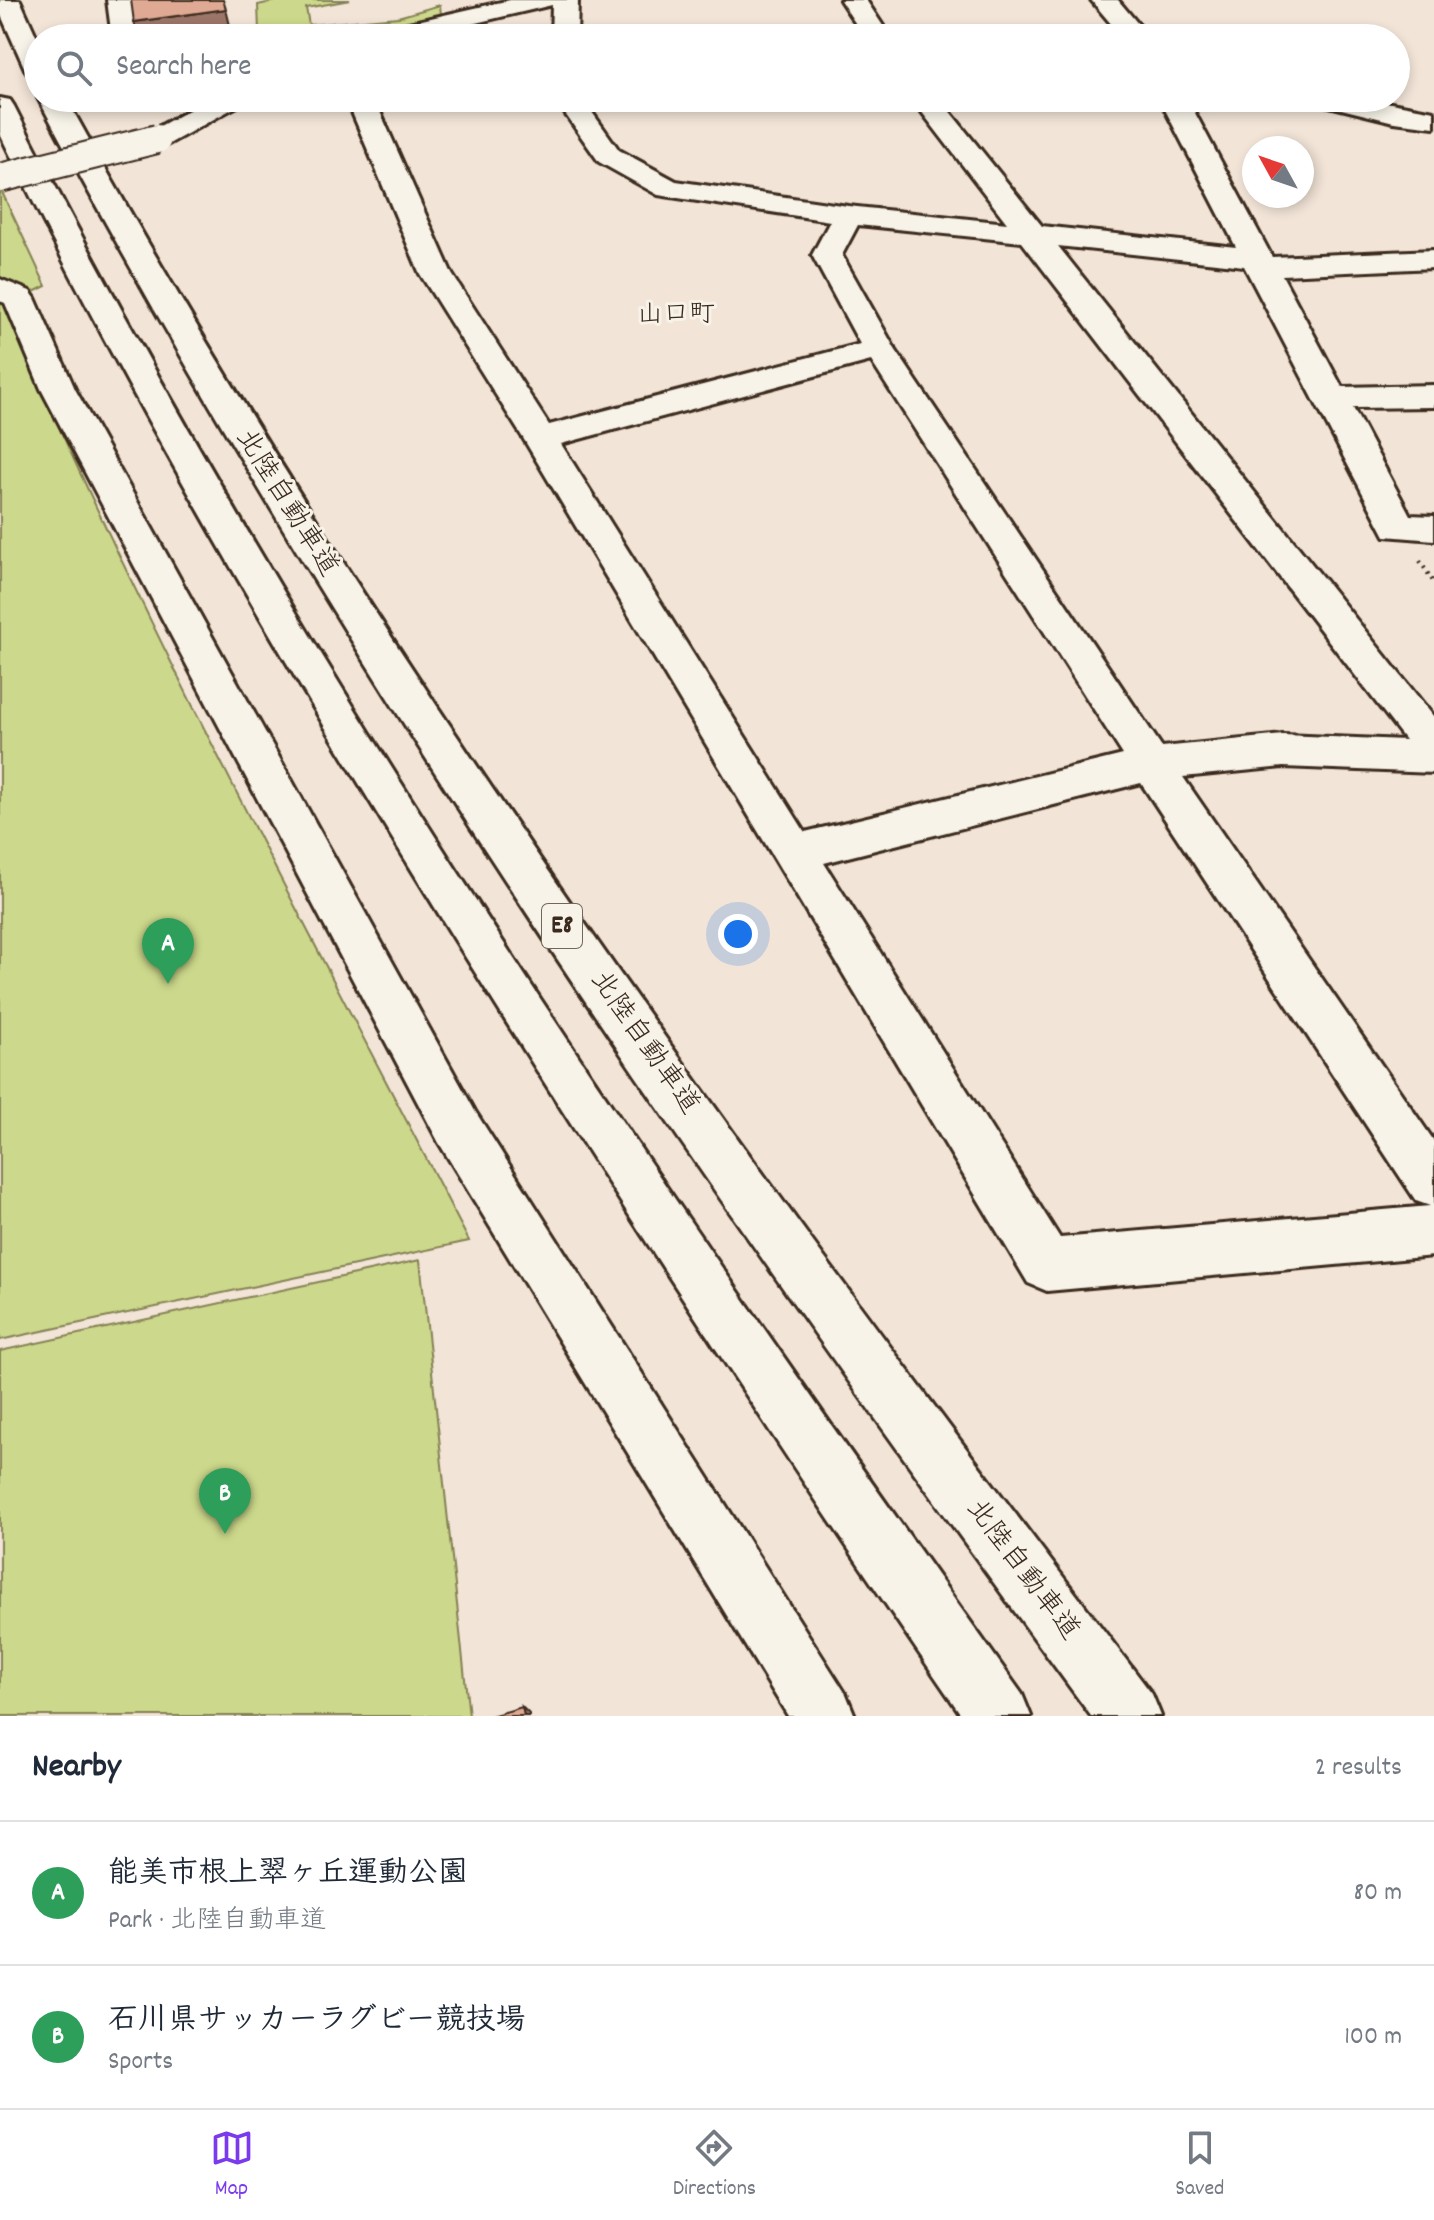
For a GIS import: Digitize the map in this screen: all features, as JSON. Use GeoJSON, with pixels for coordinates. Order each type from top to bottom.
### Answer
{"type":"FeatureCollection","features":[{"type":"Feature","properties":{"kind":"main road"},"geometry":{"type":"LineString","coordinates":[[7,0],[24,38]]}},
{"type":"Feature","properties":{"kind":"main road"},"geometry":{"type":"LineString","coordinates":[[120,0],[123,24]]}},
{"type":"Feature","properties":{"kind":"main road"},"geometry":{"type":"LineString","coordinates":[[439,24],[543,0]]}},
{"type":"Feature","properties":{"kind":"main road"},"geometry":{"type":"LineString","coordinates":[[564,24],[565,0]]}},
{"type":"Feature","properties":{"kind":"main road"},"geometry":{"type":"LineString","coordinates":[[853,0],[869,24]]}},
{"type":"Feature","properties":{"kind":"main road"},"geometry":{"type":"LineString","coordinates":[[1104,0],[1125,24]]}},
{"type":"Feature","properties":{"kind":"main road"},"geometry":{"type":"LineString","coordinates":[[0,106],[86,281],[197,479],[331,707],[538,1030],[850,1504],[1000,1716]]}},
{"type":"Feature","properties":{"kind":"main road","name":"北陸自動車道"},"geometry":{"type":"LineString","coordinates":[[60,112],[160,297],[254,456],[396,679],[605,991],[882,1383],[1130,1716]]}},
{"type":"Feature","properties":{"kind":"main road"},"geometry":{"type":"LineString","coordinates":[[0,178],[157,139],[206,112]]}},
{"type":"Feature","properties":{"kind":"main road"},"geometry":{"type":"LineString","coordinates":[[366,112],[436,274],[796,852],[1047,1265],[1434,1231]]}},
{"type":"Feature","properties":{"kind":"main road"},"geometry":{"type":"LineString","coordinates":[[575,112],[609,156],[668,189],[848,215],[1257,263],[1434,259]]}},
{"type":"Feature","properties":{"kind":"main road"},"geometry":{"type":"LineString","coordinates":[[936,112],[1434,747]]}},
{"type":"Feature","properties":{"kind":"main road"},"geometry":{"type":"LineString","coordinates":[[1180,112],[1398,527],[1434,528]]}},
{"type":"Feature","properties":{"kind":"main road"},"geometry":{"type":"LineString","coordinates":[[1386,112],[1434,119]]}},
{"type":"Feature","properties":{"kind":"main road"},"geometry":{"type":"LineString","coordinates":[[848,215],[827,255],[879,349],[1151,764],[1434,1184]]}},
{"type":"Feature","properties":{"kind":"main road"},"geometry":{"type":"LineString","coordinates":[[0,288],[19,298],[58,389],[457,1127],[824,1716]]}},
{"type":"Feature","properties":{"kind":"main road"},"geometry":{"type":"LineString","coordinates":[[540,438],[879,349]]}},
{"type":"Feature","properties":{"kind":"main road"},"geometry":{"type":"LineString","coordinates":[[1331,398],[1434,396]]}},
{"type":"Feature","properties":{"kind":"main road"},"geometry":{"type":"LineString","coordinates":[[796,852],[1151,764],[1283,751],[1434,757]]}},
{"type":"Feature","properties":{"kind":"green space"},"geometry":{"type":"Polygon","coordinates":[[[280,0],[350,0],[306,8],[309,24],[259,24],[258,5],[280,0]]]}},
{"type":"Feature","properties":{"kind":"green space"},"geometry":{"type":"Polygon","coordinates":[[[440,5],[441,15],[397,24],[320,24],[398,17],[440,5]]]}},
{"type":"Feature","properties":{"kind":"green space"},"geometry":{"type":"Polygon","coordinates":[[[0,188],[46,286],[5,306],[58,425],[170,661],[469,1241],[0,1340],[0,188]]]}},
{"type":"Feature","properties":{"kind":"green space"},"geometry":{"type":"Polygon","coordinates":[[[420,1260],[469,1716],[0,1716],[0,1351],[420,1260]]]}},
{"type":"Feature","properties":{"kind":"building"},"geometry":{"type":"Polygon","coordinates":[[[131,0],[223,0],[226,9],[134,22],[131,0]]]}},
{"type":"Feature","properties":{"kind":"building"},"geometry":{"type":"Polygon","coordinates":[[[522,1707],[524,1716],[491,1716],[522,1707]]]}},
{"type":"Feature","properties":{"kind":"place","name":"能美市根上翠ヶ丘運動公園"},"geometry":{"type":"Point","coordinates":[168,984]}},
{"type":"Feature","properties":{"kind":"place","name":"石川県サッカーラグビー競技場"},"geometry":{"type":"Point","coordinates":[225,1534]}},
{"type":"Feature","properties":{"kind":"district","name":"山口町"},"geometry":{"type":"Point","coordinates":[676,315]}}]}
